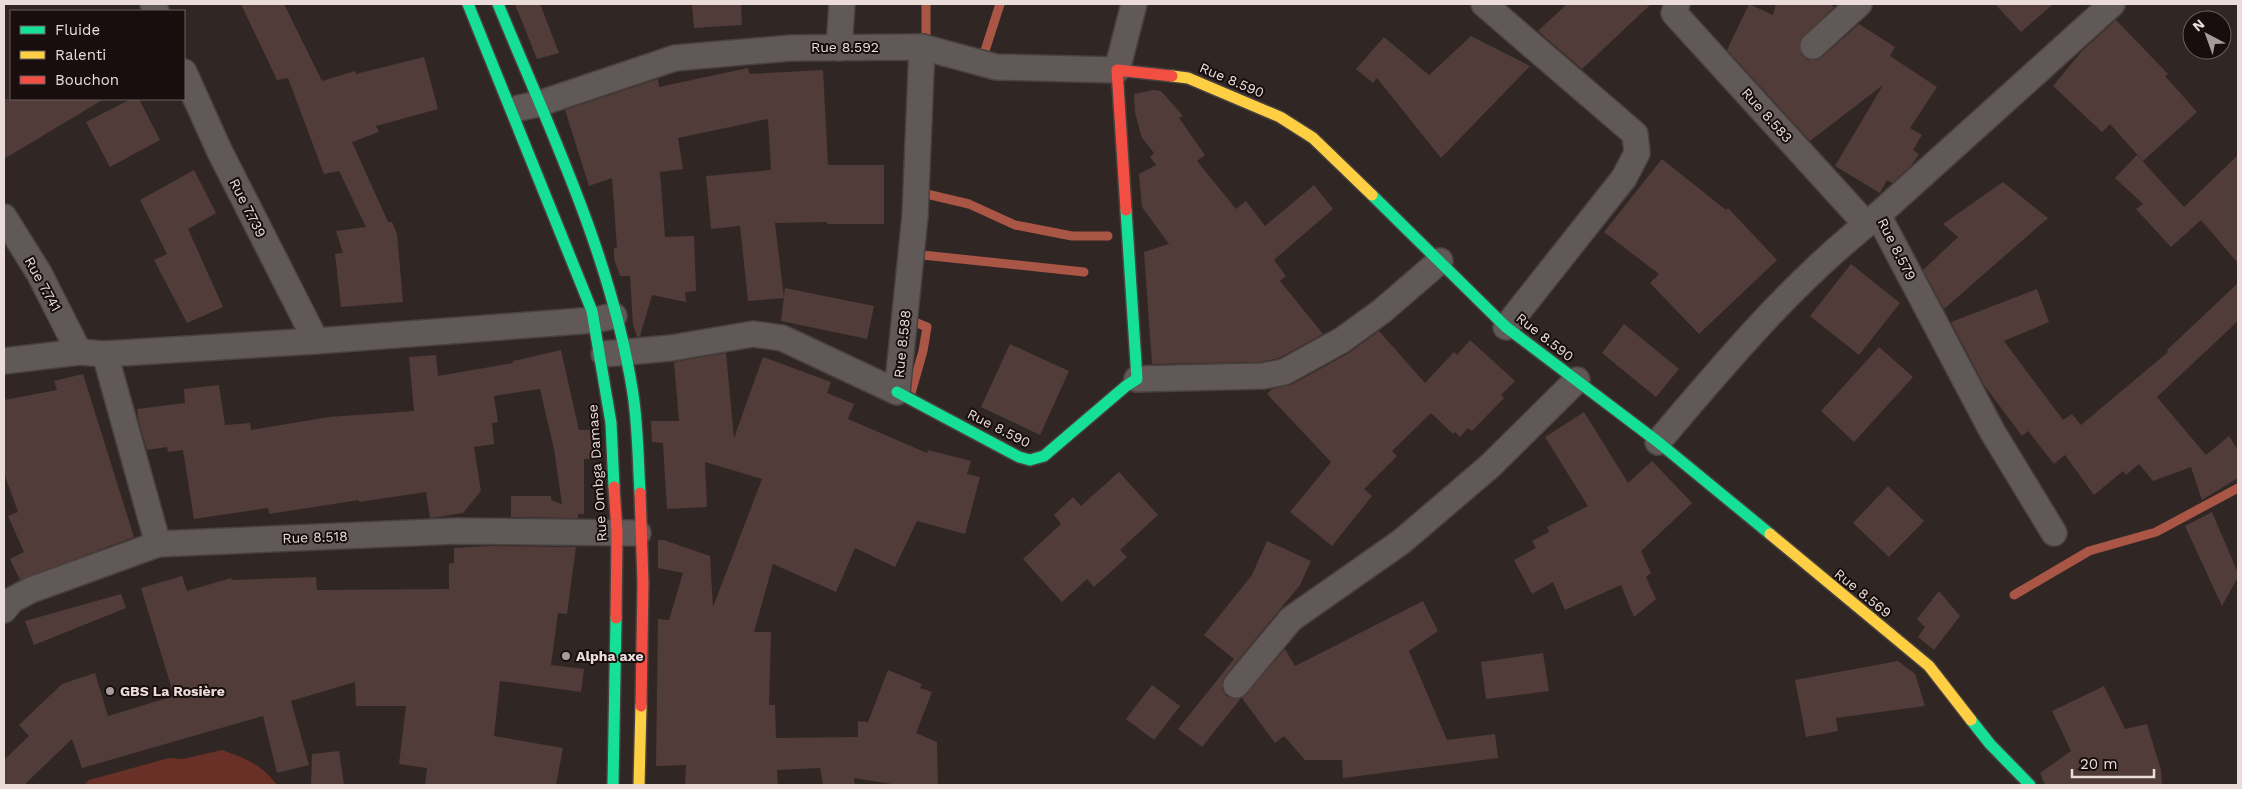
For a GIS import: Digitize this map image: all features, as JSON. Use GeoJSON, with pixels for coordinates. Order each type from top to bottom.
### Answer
{"type":"FeatureCollection","features":[{"type":"Feature","properties":{"kind":"street","name":"Rue Ombga Damase"},"geometry":{"type":"LineString","coordinates":[[468,4],[592,311],[605,318]]}},
{"type":"Feature","properties":{"kind":"street","name":"Rue Ombga Damase"},"geometry":{"type":"LineString","coordinates":[[498,4],[579,204],[611,353],[611,422],[617,532],[613,785]]}},
{"type":"Feature","properties":{"kind":"street"},"geometry":{"type":"LineString","coordinates":[[839,48],[842,4]]}},
{"type":"Feature","properties":{"kind":"street"},"geometry":{"type":"LineString","coordinates":[[1134,4],[1117,70],[1137,379],[1274,376],[1342,340],[1382,311],[1440,261]]}},
{"type":"Feature","properties":{"kind":"street"},"geometry":{"type":"LineString","coordinates":[[1484,4],[1635,134],[1638,153],[1624,178],[1506,327]]}},
{"type":"Feature","properties":{"kind":"street","name":"Rue 8.583"},"geometry":{"type":"LineString","coordinates":[[1677,4],[1674,13],[1872,219]]}},
{"type":"Feature","properties":{"kind":"street"},"geometry":{"type":"LineString","coordinates":[[1813,46],[1859,4]]}},
{"type":"Feature","properties":{"kind":"street","name":"Rue 8.579"},"geometry":{"type":"LineString","coordinates":[[2054,533],[1992,431],[1872,219],[2112,4]]}},
{"type":"Feature","properties":{"kind":"street","name":"Rue 8.592"},"geometry":{"type":"LineString","coordinates":[[511,109],[538,104],[675,58],[790,48],[922,47],[996,67],[1117,70]]}},
{"type":"Feature","properties":{"kind":"street","name":"Rue 8.588"},"geometry":{"type":"LineString","coordinates":[[611,353],[671,348],[753,334],[772,336],[782,338],[897,392],[915,216],[922,47]]}},
{"type":"Feature","properties":{"kind":"street","name":"Rue 8.590"},"geometry":{"type":"LineString","coordinates":[[1117,70],[1188,78],[1280,117],[1313,138],[1506,327],[1658,442]]}},
{"type":"Feature","properties":{"kind":"street","name":"Rue 7.739"},"geometry":{"type":"LineString","coordinates":[[185,74],[219,150],[316,341]]}},
{"type":"Feature","properties":{"kind":"street","name":"Rue 7.741"},"geometry":{"type":"LineString","coordinates":[[4,217],[39,273],[79,352]]}},
{"type":"Feature","properties":{"kind":"street"},"geometry":{"type":"LineString","coordinates":[[1658,442],[1750,334],[1801,281],[1872,219]]}},
{"type":"Feature","properties":{"kind":"street","name":"Rue Ombga Damase"},"geometry":{"type":"LineString","coordinates":[[605,318],[611,353],[632,387],[642,533],[643,646],[639,785]]}},
{"type":"Feature","properties":{"kind":"street"},"geometry":{"type":"LineString","coordinates":[[4,361],[79,352],[105,354],[316,341],[605,318]]}},
{"type":"Feature","properties":{"kind":"street"},"geometry":{"type":"LineString","coordinates":[[105,354],[158,544]]}},
{"type":"Feature","properties":{"kind":"street","name":"Rue 8.590"},"geometry":{"type":"LineString","coordinates":[[897,392],[1019,457],[1030,460],[1044,456],[1126,386],[1137,379]]}},
{"type":"Feature","properties":{"kind":"street"},"geometry":{"type":"LineString","coordinates":[[1236,685],[1291,619],[1402,542],[1490,466],[1577,380]]}},
{"type":"Feature","properties":{"kind":"street","name":"Rue 8.569"},"geometry":{"type":"LineString","coordinates":[[1658,442],[1929,666],[1990,744],[2030,785]]}},
{"type":"Feature","properties":{"kind":"street","name":"Rue 8.518"},"geometry":{"type":"LineString","coordinates":[[4,610],[12,600],[31,590],[158,544],[457,531],[642,533]]}},
{"type":"Feature","properties":{"kind":"shaded area"},"geometry":{"type":"Polygon","coordinates":[[[222,750],[260,767],[277,785],[84,785],[89,780],[169,758],[183,759],[222,750]]]}},
{"type":"Feature","properties":{"kind":"building"},"geometry":{"type":"Polygon","coordinates":[[[241,4],[284,4],[322,81],[355,71],[356,74],[424,57],[438,109],[376,126],[379,132],[352,142],[388,222],[392,222],[397,234],[403,302],[341,307],[335,254],[343,253],[336,231],[366,227],[339,171],[324,174],[288,78],[277,80],[241,4]]]}},
{"type":"Feature","properties":{"kind":"building"},"geometry":{"type":"Polygon","coordinates":[[[515,4],[540,4],[559,53],[537,59],[515,4]]]}},
{"type":"Feature","properties":{"kind":"building"},"geometry":{"type":"Polygon","coordinates":[[[692,4],[741,4],[742,25],[694,28],[692,4]]]}},
{"type":"Feature","properties":{"kind":"building"},"geometry":{"type":"Polygon","coordinates":[[[1567,4],[1651,4],[1582,69],[1538,31],[1567,4]]]}},
{"type":"Feature","properties":{"kind":"building"},"geometry":{"type":"Polygon","coordinates":[[[1749,4],[1773,15],[1776,4],[1829,4],[1834,7],[1800,41],[1799,49],[1808,60],[1816,60],[1822,57],[1859,24],[1895,47],[1890,56],[1937,87],[1910,128],[1922,135],[1913,150],[1919,154],[1911,166],[1892,183],[1887,180],[1880,193],[1835,166],[1883,85],[1810,141],[1727,50],[1749,4]]]}},
{"type":"Feature","properties":{"kind":"building"},"geometry":{"type":"Polygon","coordinates":[[[1995,4],[2053,4],[2021,32],[1995,4]]]}},
{"type":"Feature","properties":{"kind":"building"},"geometry":{"type":"Polygon","coordinates":[[[2116,20],[2168,74],[2165,76],[2197,112],[2143,161],[2110,124],[2102,132],[2053,86],[2082,51],[2116,20]]]}},
{"type":"Feature","properties":{"kind":"building"},"geometry":{"type":"Polygon","coordinates":[[[1471,36],[1530,66],[1441,158],[1377,78],[1373,83],[1356,69],[1384,37],[1429,75],[1471,36]]]}},
{"type":"Feature","properties":{"kind":"building"},"geometry":{"type":"Polygon","coordinates":[[[748,68],[750,74],[823,70],[828,165],[884,165],[884,224],[775,223],[784,298],[748,301],[740,226],[711,229],[706,176],[771,170],[768,119],[678,138],[683,169],[660,172],[665,237],[694,236],[696,291],[685,292],[686,302],[652,295],[640,336],[637,337],[633,324],[630,276],[620,276],[614,259],[614,248],[617,248],[612,178],[589,186],[565,110],[658,79],[659,87],[748,68]]]}},
{"type":"Feature","properties":{"kind":"building"},"geometry":{"type":"Polygon","coordinates":[[[1153,90],[1161,91],[1183,116],[1179,118],[1205,155],[1197,161],[1236,209],[1246,201],[1265,226],[1314,185],[1333,209],[1274,260],[1286,276],[1280,281],[1323,334],[1279,358],[1261,362],[1152,364],[1144,252],[1169,244],[1142,207],[1139,174],[1156,165],[1150,157],[1154,153],[1142,138],[1135,113],[1134,94],[1153,90]]]}},
{"type":"Feature","properties":{"kind":"building"},"geometry":{"type":"Polygon","coordinates":[[[4,99],[102,100],[4,159],[4,99]]]}},
{"type":"Feature","properties":{"kind":"building"},"geometry":{"type":"Polygon","coordinates":[[[129,100],[140,100],[160,140],[110,167],[86,122],[129,100]]]}},
{"type":"Feature","properties":{"kind":"building"},"geometry":{"type":"Polygon","coordinates":[[[2137,155],[2184,207],[2238,155],[2238,263],[2201,220],[2171,247],[2136,209],[2143,204],[2115,178],[2137,155]]]}},
{"type":"Feature","properties":{"kind":"building"},"geometry":{"type":"Polygon","coordinates":[[[1662,159],[1726,210],[1728,208],[1777,260],[1699,334],[1650,283],[1659,274],[1604,232],[1662,159]]]}},
{"type":"Feature","properties":{"kind":"building"},"geometry":{"type":"Polygon","coordinates":[[[194,170],[216,213],[188,229],[223,307],[187,323],[154,260],[167,254],[140,200],[194,170]]]}},
{"type":"Feature","properties":{"kind":"building"},"geometry":{"type":"Polygon","coordinates":[[[2003,182],[2048,218],[1944,309],[1923,270],[1958,237],[1943,224],[2003,182]]]}},
{"type":"Feature","properties":{"kind":"building"},"geometry":{"type":"Polygon","coordinates":[[[1851,264],[1900,303],[1859,355],[1810,316],[1851,264]]]}},
{"type":"Feature","properties":{"kind":"building"},"geometry":{"type":"Polygon","coordinates":[[[2238,283],[2238,321],[2157,397],[2206,455],[2229,436],[2238,450],[2238,478],[2202,500],[2191,467],[2153,481],[2139,464],[2126,475],[2123,471],[2094,495],[2065,455],[2054,464],[2028,431],[2022,436],[1984,385],[1951,322],[2037,289],[2049,322],[2004,341],[2063,420],[2072,414],[2081,425],[2168,352],[2167,350],[2238,283]]]}},
{"type":"Feature","properties":{"kind":"building"},"geometry":{"type":"Polygon","coordinates":[[[785,288],[874,306],[867,339],[781,321],[785,288]]]}},
{"type":"Feature","properties":{"kind":"building"},"geometry":{"type":"Polygon","coordinates":[[[1624,324],[1679,369],[1656,397],[1602,353],[1624,324]]]}},
{"type":"Feature","properties":{"kind":"building"},"geometry":{"type":"Polygon","coordinates":[[[1379,331],[1425,383],[1454,352],[1457,355],[1470,340],[1515,381],[1501,395],[1504,398],[1472,431],[1468,428],[1460,437],[1455,432],[1453,434],[1431,413],[1392,451],[1397,456],[1364,489],[1372,496],[1332,546],[1290,512],[1331,462],[1267,394],[1272,389],[1291,385],[1349,353],[1379,331]]]}},
{"type":"Feature","properties":{"kind":"building"},"geometry":{"type":"Polygon","coordinates":[[[1010,344],[1069,371],[1040,435],[981,407],[1010,344]]]}},
{"type":"Feature","properties":{"kind":"building"},"geometry":{"type":"Polygon","coordinates":[[[1879,347],[1913,377],[1854,442],[1821,411],[1879,347]]]}},
{"type":"Feature","properties":{"kind":"building"},"geometry":{"type":"Polygon","coordinates":[[[561,350],[579,430],[592,430],[593,459],[584,459],[584,514],[578,514],[578,518],[511,517],[511,496],[551,496],[551,500],[562,504],[554,449],[540,389],[494,396],[498,422],[492,423],[494,444],[474,447],[481,491],[463,513],[430,518],[426,492],[269,514],[268,508],[194,519],[183,450],[168,452],[167,447],[147,450],[139,423],[137,409],[185,403],[184,389],[219,385],[225,425],[250,423],[251,430],[329,417],[414,411],[409,357],[436,355],[438,376],[513,363],[513,361],[561,350]]]}},
{"type":"Feature","properties":{"kind":"building"},"geometry":{"type":"Polygon","coordinates":[[[726,353],[734,438],[763,357],[831,382],[827,393],[854,404],[848,419],[927,453],[928,450],[971,461],[967,474],[980,477],[965,534],[917,521],[895,567],[855,548],[836,592],[773,564],[754,632],[771,632],[769,705],[775,705],[776,738],[858,737],[858,721],[868,722],[888,670],[922,684],[920,688],[932,692],[916,733],[937,742],[938,785],[898,785],[854,778],[855,785],[823,785],[820,768],[777,770],[778,785],[685,785],[686,765],[656,766],[658,619],[669,620],[683,573],[658,568],[658,540],[664,540],[710,556],[713,607],[762,479],[705,462],[707,507],[667,509],[663,443],[652,442],[651,421],[679,421],[674,362],[726,353]]]}},
{"type":"Feature","properties":{"kind":"building"},"geometry":{"type":"Polygon","coordinates":[[[83,374],[134,537],[20,580],[10,559],[24,552],[8,516],[18,512],[4,473],[4,400],[57,390],[54,381],[83,374]]]}},
{"type":"Feature","properties":{"kind":"building"},"geometry":{"type":"Polygon","coordinates":[[[1584,412],[1628,483],[1652,461],[1692,503],[1641,551],[1651,573],[1646,577],[1656,599],[1634,617],[1621,585],[1565,610],[1553,582],[1532,594],[1514,560],[1536,548],[1532,541],[1549,532],[1547,527],[1588,506],[1545,437],[1584,412]]]}},
{"type":"Feature","properties":{"kind":"building"},"geometry":{"type":"Polygon","coordinates":[[[1119,472],[1158,515],[1120,550],[1127,557],[1094,587],[1087,579],[1062,602],[1023,559],[1061,524],[1054,515],[1073,497],[1081,506],[1119,472]]]}},
{"type":"Feature","properties":{"kind":"building"},"geometry":{"type":"Polygon","coordinates":[[[1888,486],[1924,521],[1889,557],[1853,523],[1888,486]]]}},
{"type":"Feature","properties":{"kind":"building"},"geometry":{"type":"Polygon","coordinates":[[[2212,512],[2238,573],[2238,577],[2222,606],[2185,526],[2212,512]]]}},
{"type":"Feature","properties":{"kind":"building"},"geometry":{"type":"Polygon","coordinates":[[[1267,541],[1311,561],[1300,585],[1225,676],[1222,689],[1226,696],[1233,699],[1241,698],[1202,747],[1178,729],[1234,659],[1204,635],[1252,575],[1267,541]]]}},
{"type":"Feature","properties":{"kind":"building"},"geometry":{"type":"Polygon","coordinates":[[[489,546],[576,547],[567,614],[558,613],[551,665],[584,669],[581,692],[500,681],[494,736],[563,748],[556,785],[425,785],[427,768],[399,764],[406,706],[356,706],[355,682],[291,701],[309,765],[277,773],[263,716],[82,768],[72,739],[24,785],[4,785],[4,760],[29,736],[19,725],[62,684],[95,673],[108,716],[174,696],[141,588],[182,576],[187,591],[231,578],[232,580],[316,577],[317,590],[449,589],[449,564],[454,563],[454,548],[489,546]]]}},
{"type":"Feature","properties":{"kind":"building"},"geometry":{"type":"Polygon","coordinates":[[[1939,591],[1960,616],[1934,650],[1918,637],[1925,627],[1917,619],[1939,591]]]}},
{"type":"Feature","properties":{"kind":"building"},"geometry":{"type":"Polygon","coordinates":[[[121,594],[126,608],[34,645],[25,621],[121,594]]]}},
{"type":"Feature","properties":{"kind":"building"},"geometry":{"type":"Polygon","coordinates":[[[1423,601],[1438,631],[1409,651],[1447,740],[1495,734],[1498,758],[1343,778],[1342,760],[1305,760],[1284,736],[1275,743],[1242,698],[1285,649],[1295,666],[1423,601]]]}},
{"type":"Feature","properties":{"kind":"building"},"geometry":{"type":"Polygon","coordinates":[[[1543,653],[1549,691],[1486,699],[1481,662],[1543,653]]]}},
{"type":"Feature","properties":{"kind":"building"},"geometry":{"type":"Polygon","coordinates":[[[1898,661],[1915,674],[1925,706],[1836,718],[1838,731],[1806,737],[1795,680],[1898,661]]]}},
{"type":"Feature","properties":{"kind":"building"},"geometry":{"type":"Polygon","coordinates":[[[1152,685],[1180,706],[1154,740],[1126,719],[1152,685]]]}},
{"type":"Feature","properties":{"kind":"building"},"geometry":{"type":"Polygon","coordinates":[[[2104,686],[2125,729],[2147,724],[2161,770],[2162,785],[2045,785],[2040,773],[2071,751],[2052,711],[2104,686]]]}},
{"type":"Feature","properties":{"kind":"building"},"geometry":{"type":"Polygon","coordinates":[[[339,751],[344,785],[311,785],[312,754],[339,751]]]}},
{"type":"Feature","properties":{"kind":"waterway"},"geometry":{"type":"LineString","coordinates":[[926,4],[926,45]]}},
{"type":"Feature","properties":{"kind":"waterway"},"geometry":{"type":"LineString","coordinates":[[982,60],[1000,4]]}},
{"type":"Feature","properties":{"kind":"waterway"},"geometry":{"type":"LineString","coordinates":[[918,192],[969,204],[1015,225],[1072,236],[1108,236]]}},
{"type":"Feature","properties":{"kind":"waterway"},"geometry":{"type":"LineString","coordinates":[[913,254],[1084,272]]}},
{"type":"Feature","properties":{"kind":"waterway"},"geometry":{"type":"LineString","coordinates":[[907,319],[927,327],[923,351],[911,393]]}},
{"type":"Feature","properties":{"kind":"waterway"},"geometry":{"type":"LineString","coordinates":[[2014,595],[2089,551],[2156,532],[2238,488]]}},
{"type":"Feature","properties":{"kind":"traffic: fast"},"geometry":{"type":"LineString","coordinates":[[468,4],[592,311],[611,423],[614,487]]}},
{"type":"Feature","properties":{"kind":"traffic: fast"},"geometry":{"type":"LineString","coordinates":[[498,4],[577,195],[610,293],[623,343],[633,394],[640,493]]}},
{"type":"Feature","properties":{"kind":"traffic: fast"},"geometry":{"type":"LineString","coordinates":[[1372,195],[1506,327],[1658,442],[1770,534]]}},
{"type":"Feature","properties":{"kind":"traffic: fast"},"geometry":{"type":"LineString","coordinates":[[897,392],[1019,457],[1030,460],[1044,456],[1126,386],[1137,379],[1126,210]]}},
{"type":"Feature","properties":{"kind":"traffic: fast"},"geometry":{"type":"LineString","coordinates":[[613,785],[616,618]]}},
{"type":"Feature","properties":{"kind":"traffic: fast"},"geometry":{"type":"LineString","coordinates":[[1971,720],[1990,744],[2030,785]]}},
{"type":"Feature","properties":{"kind":"traffic: slow"},"geometry":{"type":"LineString","coordinates":[[1172,76],[1188,78],[1280,117],[1313,138],[1372,195]]}},
{"type":"Feature","properties":{"kind":"traffic: slow"},"geometry":{"type":"LineString","coordinates":[[1770,534],[1929,666],[1971,720]]}},
{"type":"Feature","properties":{"kind":"traffic: slow"},"geometry":{"type":"LineString","coordinates":[[639,785],[641,706]]}},
{"type":"Feature","properties":{"kind":"traffic: jam"},"geometry":{"type":"LineString","coordinates":[[1126,210],[1117,70],[1172,76]]}},
{"type":"Feature","properties":{"kind":"traffic: jam"},"geometry":{"type":"LineString","coordinates":[[614,487],[617,532],[616,618]]}},
{"type":"Feature","properties":{"kind":"traffic: jam"},"geometry":{"type":"LineString","coordinates":[[640,493],[643,583],[641,706]]}},
{"type":"Feature","properties":{"kind":"place","name":"Alpha axe"},"geometry":{"type":"Point","coordinates":[566,656]}},
{"type":"Feature","properties":{"kind":"place","name":"GBS La Rosière"},"geometry":{"type":"Point","coordinates":[110,691]}}]}
